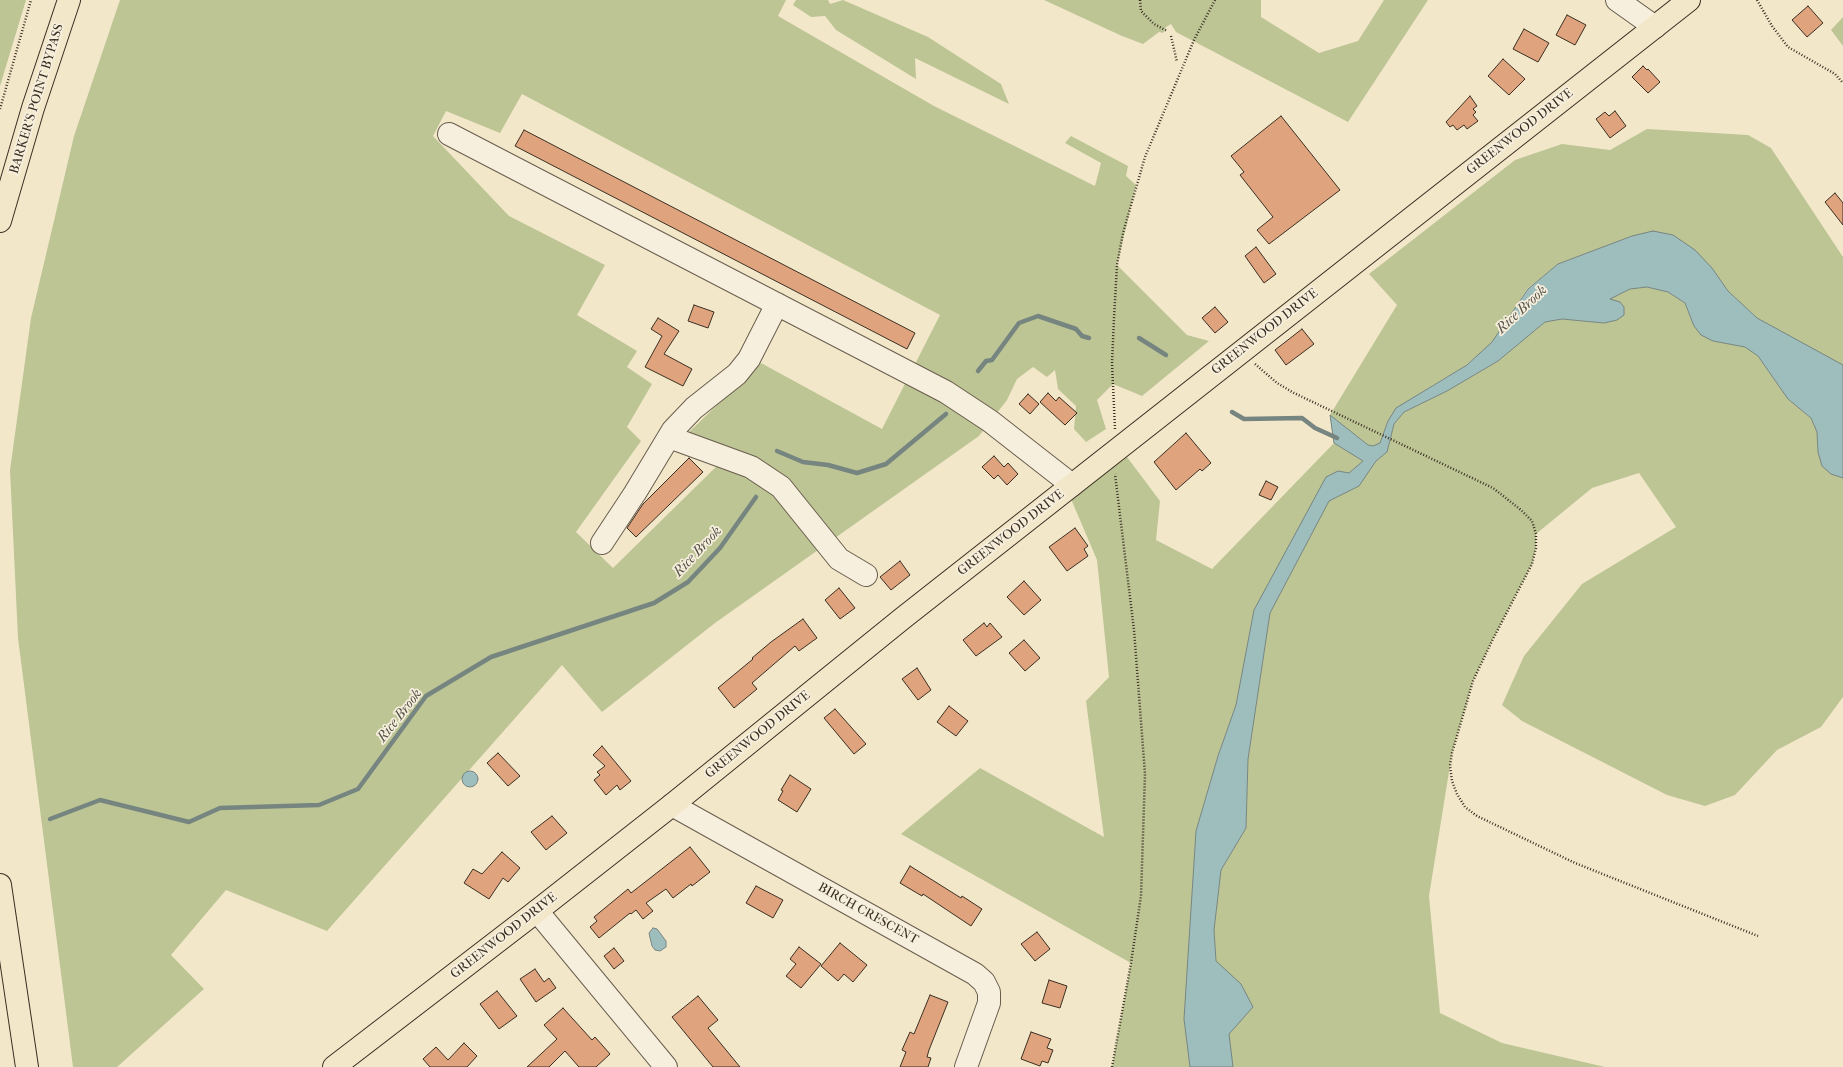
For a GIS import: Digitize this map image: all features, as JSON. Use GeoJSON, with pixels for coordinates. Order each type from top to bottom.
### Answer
{"type":"FeatureCollection","features":[{"type":"Feature","properties":{"kind":"main road","name":"BARKER'S POINT BYPASS"},"geometry":{"type":"LineString","coordinates":[[0,221],[33,108],[68,0]]}},
{"type":"Feature","properties":{"kind":"main road","name":"GREENWOOD DRIVE"},"geometry":{"type":"LineString","coordinates":[[334,1067],[672,805],[903,618],[1689,0]]}},
{"type":"Feature","properties":{"kind":"main road"},"geometry":{"type":"LineString","coordinates":[[0,885],[28,1067]]}},
{"type":"Feature","properties":{"kind":"street"},"geometry":{"type":"LineString","coordinates":[[1617,0],[1655,27]]}},
{"type":"Feature","properties":{"kind":"street"},"geometry":{"type":"LineString","coordinates":[[449,134],[946,392],[990,421],[1072,485]]}},
{"type":"Feature","properties":{"kind":"street"},"geometry":{"type":"LineString","coordinates":[[602,543],[635,493],[673,430],[694,408],[737,374],[749,359],[777,304]]}},
{"type":"Feature","properties":{"kind":"street"},"geometry":{"type":"LineString","coordinates":[[669,437],[751,467],[781,487],[839,559],[866,575]]}},
{"type":"Feature","properties":{"kind":"street","name":"BIRCH CRESCENT"},"geometry":{"type":"LineString","coordinates":[[672,805],[975,974],[984,982],[989,992],[989,1003],[966,1067]]}},
{"type":"Feature","properties":{"kind":"street"},"geometry":{"type":"LineString","coordinates":[[537,911],[666,1067]]}},
{"type":"Feature","properties":{"kind":"path"},"geometry":{"type":"LineString","coordinates":[[0,109],[31,0]]}},
{"type":"Feature","properties":{"kind":"path"},"geometry":{"type":"LineString","coordinates":[[1140,0],[1141,11],[1154,24],[1167,31]]}},
{"type":"Feature","properties":{"kind":"path"},"geometry":{"type":"LineString","coordinates":[[1115,432],[1112,363],[1117,265],[1123,233],[1145,156],[1194,40],[1215,0]]}},
{"type":"Feature","properties":{"kind":"path"},"geometry":{"type":"LineString","coordinates":[[1757,0],[1772,26],[1788,47],[1835,74],[1843,83]]}},
{"type":"Feature","properties":{"kind":"path"},"geometry":{"type":"LineString","coordinates":[[1171,36],[1177,62]]}},
{"type":"Feature","properties":{"kind":"path"},"geometry":{"type":"LineString","coordinates":[[1243,350],[1263,372],[1277,383],[1493,488],[1521,510],[1532,521],[1536,534],[1536,548],[1532,564],[1492,641],[1473,682],[1452,753],[1450,766],[1452,781],[1457,794],[1465,807],[1477,816],[1575,863],[1758,936]]}},
{"type":"Feature","properties":{"kind":"path"},"geometry":{"type":"LineString","coordinates":[[1112,1067],[1131,963],[1141,896],[1145,774],[1134,630],[1114,467]]}},
{"type":"Feature","properties":{"kind":"green space"},"geometry":{"type":"Polygon","coordinates":[[[0,0],[26,0],[0,86],[0,0]]]}},
{"type":"Feature","properties":{"kind":"green space"},"geometry":{"type":"Polygon","coordinates":[[[120,0],[786,0],[778,16],[934,106],[1095,186],[1101,163],[1065,143],[1071,136],[1128,166],[1126,176],[1136,185],[1117,265],[1187,335],[1209,341],[1142,396],[1113,384],[1097,400],[1106,429],[1086,442],[1074,429],[1076,406],[1058,389],[1055,370],[1047,377],[1033,367],[1017,379],[1007,400],[979,436],[715,623],[602,712],[562,665],[327,931],[226,890],[171,955],[204,989],[117,1067],[73,1067],[18,638],[10,470],[31,318],[74,136],[120,0]],[[522,94],[500,133],[446,111],[433,136],[509,216],[605,265],[577,315],[637,351],[627,367],[652,384],[627,427],[641,441],[576,532],[613,568],[724,459],[689,432],[761,363],[882,429],[940,315],[522,94]]]}},
{"type":"Feature","properties":{"kind":"green space"},"geometry":{"type":"Polygon","coordinates":[[[796,0],[828,0],[830,4],[843,0],[928,37],[1001,84],[1009,104],[915,58],[916,79],[836,30],[825,16],[811,17],[793,5],[796,0]]]}},
{"type":"Feature","properties":{"kind":"green space"},"geometry":{"type":"Polygon","coordinates":[[[1044,0],[1261,0],[1261,17],[1319,53],[1358,41],[1384,0],[1428,0],[1348,122],[1176,32],[1171,24],[1166,27],[1163,33],[1159,32],[1143,44],[1122,36],[1044,0]]]}},
{"type":"Feature","properties":{"kind":"green space"},"geometry":{"type":"Polygon","coordinates":[[[1843,17],[1843,46],[1831,30],[1843,17]]]}},
{"type":"Feature","properties":{"kind":"green space"},"geometry":{"type":"Polygon","coordinates":[[[1647,129],[1748,135],[1771,148],[1843,257],[1843,366],[1757,318],[1728,291],[1712,268],[1632,236],[1558,264],[1527,289],[1492,343],[1467,365],[1430,387],[1388,421],[1380,443],[1373,446],[1368,445],[1330,415],[1397,305],[1369,274],[1515,160],[1562,144],[1610,150],[1647,129]]]}},
{"type":"Feature","properties":{"kind":"green space"},"geometry":{"type":"Polygon","coordinates":[[[1647,287],[1668,292],[1685,303],[1694,326],[1713,341],[1745,347],[1758,356],[1788,399],[1811,418],[1817,432],[1818,452],[1831,474],[1843,478],[1843,697],[1821,727],[1777,750],[1735,795],[1705,806],[1667,795],[1522,721],[1502,705],[1524,656],[1582,584],[1676,527],[1639,473],[1592,488],[1536,534],[1536,548],[1532,564],[1473,681],[1452,753],[1429,896],[1440,1013],[1502,1043],[1605,1067],[1233,1067],[1216,961],[1214,930],[1221,870],[1246,828],[1248,759],[1270,613],[1329,500],[1359,486],[1376,461],[1387,452],[1394,424],[1404,412],[1447,391],[1498,361],[1545,322],[1562,319],[1604,323],[1609,299],[1630,289],[1647,287]]]}},
{"type":"Feature","properties":{"kind":"green space"},"geometry":{"type":"Polygon","coordinates":[[[1334,443],[1364,461],[1349,473],[1338,471],[1254,610],[1236,705],[1218,756],[1196,831],[1184,1019],[1190,1067],[1112,1067],[1131,963],[901,834],[980,768],[1104,837],[1086,701],[1109,677],[1097,560],[1071,499],[1127,457],[1160,501],[1156,540],[1212,569],[1334,443]]]}},
{"type":"Feature","properties":{"kind":"water"},"geometry":{"type":"Polygon","coordinates":[[[1653,231],[1673,235],[1695,250],[1712,268],[1728,291],[1757,318],[1843,365],[1843,478],[1831,474],[1822,466],[1818,452],[1817,432],[1811,418],[1788,399],[1758,356],[1745,347],[1713,341],[1701,335],[1694,326],[1685,303],[1668,292],[1647,287],[1630,289],[1610,299],[1620,302],[1624,307],[1624,315],[1617,320],[1604,323],[1562,319],[1545,322],[1498,361],[1447,391],[1404,412],[1394,424],[1387,452],[1376,461],[1359,486],[1329,501],[1270,613],[1248,759],[1246,828],[1221,870],[1214,930],[1216,961],[1241,984],[1253,1007],[1229,1034],[1233,1067],[1190,1067],[1184,1019],[1196,831],[1218,756],[1236,705],[1254,610],[1326,477],[1338,471],[1349,473],[1363,461],[1334,443],[1330,415],[1368,445],[1373,446],[1380,443],[1388,421],[1396,408],[1467,365],[1492,342],[1528,289],[1558,264],[1632,236],[1653,231]]]}},
{"type":"Feature","properties":{"kind":"water"},"geometry":{"type":"Polygon","coordinates":[[[467,771],[473,771],[478,776],[476,785],[473,787],[467,787],[462,782],[462,776],[467,771]]]}},
{"type":"Feature","properties":{"kind":"water"},"geometry":{"type":"Polygon","coordinates":[[[653,928],[657,929],[666,941],[666,947],[660,951],[655,950],[652,946],[649,933],[653,928]]]}},
{"type":"Feature","properties":{"kind":"building"},"geometry":{"type":"Polygon","coordinates":[[[1808,6],[1823,23],[1807,37],[1792,20],[1808,6]]]}},
{"type":"Feature","properties":{"kind":"building"},"geometry":{"type":"Polygon","coordinates":[[[1567,15],[1586,25],[1575,45],[1556,35],[1567,15]]]}},
{"type":"Feature","properties":{"kind":"building"},"geometry":{"type":"Polygon","coordinates":[[[1524,29],[1549,43],[1538,62],[1513,49],[1524,29]]]}},
{"type":"Feature","properties":{"kind":"building"},"geometry":{"type":"Polygon","coordinates":[[[1503,59],[1525,79],[1509,95],[1488,76],[1503,59]]]}},
{"type":"Feature","properties":{"kind":"building"},"geometry":{"type":"Polygon","coordinates":[[[1643,66],[1647,70],[1648,69],[1660,82],[1648,93],[1632,77],[1643,66]]]}},
{"type":"Feature","properties":{"kind":"building"},"geometry":{"type":"Polygon","coordinates":[[[1470,96],[1477,106],[1473,109],[1476,112],[1473,115],[1478,121],[1467,129],[1464,125],[1457,130],[1453,125],[1450,127],[1446,122],[1470,96]]]}},
{"type":"Feature","properties":{"kind":"building"},"geometry":{"type":"Polygon","coordinates":[[[1615,111],[1626,126],[1610,138],[1596,119],[1605,112],[1609,116],[1615,111]]]}},
{"type":"Feature","properties":{"kind":"building"},"geometry":{"type":"Polygon","coordinates":[[[1281,116],[1340,190],[1269,244],[1257,230],[1273,217],[1240,175],[1244,172],[1231,156],[1281,116]]]}},
{"type":"Feature","properties":{"kind":"building"},"geometry":{"type":"Polygon","coordinates":[[[524,130],[915,333],[907,349],[515,146],[524,130]]]}},
{"type":"Feature","properties":{"kind":"building"},"geometry":{"type":"Polygon","coordinates":[[[1835,193],[1843,203],[1843,225],[1825,202],[1835,193]]]}},
{"type":"Feature","properties":{"kind":"building"},"geometry":{"type":"Polygon","coordinates":[[[1256,247],[1276,274],[1264,283],[1245,256],[1256,247]]]}},
{"type":"Feature","properties":{"kind":"building"},"geometry":{"type":"Polygon","coordinates":[[[694,305],[714,312],[708,328],[688,321],[694,305]]]}},
{"type":"Feature","properties":{"kind":"building"},"geometry":{"type":"Polygon","coordinates":[[[1215,307],[1228,322],[1215,333],[1202,318],[1215,307]]]}},
{"type":"Feature","properties":{"kind":"building"},"geometry":{"type":"Polygon","coordinates":[[[658,318],[679,331],[664,354],[692,369],[683,386],[645,367],[662,336],[651,329],[658,318]]]}},
{"type":"Feature","properties":{"kind":"building"},"geometry":{"type":"Polygon","coordinates":[[[1302,329],[1314,344],[1286,365],[1275,350],[1302,329]]]}},
{"type":"Feature","properties":{"kind":"building"},"geometry":{"type":"Polygon","coordinates":[[[1048,393],[1056,401],[1059,397],[1077,413],[1065,425],[1040,402],[1048,393]]]}},
{"type":"Feature","properties":{"kind":"building"},"geometry":{"type":"Polygon","coordinates":[[[1028,394],[1039,404],[1030,414],[1019,404],[1028,394]]]}},
{"type":"Feature","properties":{"kind":"building"},"geometry":{"type":"Polygon","coordinates":[[[1186,433],[1211,463],[1202,471],[1200,469],[1176,490],[1154,462],[1186,433]]]}},
{"type":"Feature","properties":{"kind":"building"},"geometry":{"type":"Polygon","coordinates":[[[994,456],[1004,467],[1008,463],[1018,474],[1007,485],[998,475],[994,479],[982,467],[994,456]]]}},
{"type":"Feature","properties":{"kind":"building"},"geometry":{"type":"Polygon","coordinates":[[[689,458],[703,472],[636,537],[627,528],[643,504],[689,458]]]}},
{"type":"Feature","properties":{"kind":"building"},"geometry":{"type":"Polygon","coordinates":[[[1266,481],[1278,487],[1271,500],[1259,495],[1266,481]]]}},
{"type":"Feature","properties":{"kind":"building"},"geometry":{"type":"Polygon","coordinates":[[[1075,528],[1088,546],[1084,549],[1088,556],[1067,571],[1049,547],[1075,528]]]}},
{"type":"Feature","properties":{"kind":"building"},"geometry":{"type":"Polygon","coordinates":[[[900,561],[910,575],[891,590],[880,577],[900,561]]]}},
{"type":"Feature","properties":{"kind":"building"},"geometry":{"type":"Polygon","coordinates":[[[1024,581],[1041,600],[1024,615],[1007,597],[1024,581]]]}},
{"type":"Feature","properties":{"kind":"building"},"geometry":{"type":"Polygon","coordinates":[[[839,588],[855,608],[840,619],[825,600],[839,588]]]}},
{"type":"Feature","properties":{"kind":"building"},"geometry":{"type":"Polygon","coordinates":[[[803,619],[817,638],[799,651],[795,646],[752,683],[757,689],[734,708],[718,688],[771,642],[803,619]]]}},
{"type":"Feature","properties":{"kind":"building"},"geometry":{"type":"Polygon","coordinates":[[[984,623],[987,627],[990,623],[1002,637],[976,656],[963,640],[984,623]]]}},
{"type":"Feature","properties":{"kind":"building"},"geometry":{"type":"Polygon","coordinates":[[[1024,640],[1040,658],[1025,671],[1009,653],[1024,640]]]}},
{"type":"Feature","properties":{"kind":"building"},"geometry":{"type":"Polygon","coordinates":[[[917,668],[931,690],[918,700],[902,679],[917,668]]]}},
{"type":"Feature","properties":{"kind":"building"},"geometry":{"type":"Polygon","coordinates":[[[949,706],[968,721],[956,736],[937,722],[949,706]]]}},
{"type":"Feature","properties":{"kind":"building"},"geometry":{"type":"Polygon","coordinates":[[[835,709],[866,744],[854,754],[824,718],[835,709]]]}},
{"type":"Feature","properties":{"kind":"building"},"geometry":{"type":"Polygon","coordinates":[[[602,746],[631,781],[620,790],[617,785],[606,795],[594,780],[600,775],[597,772],[605,766],[593,755],[602,746]]]}},
{"type":"Feature","properties":{"kind":"building"},"geometry":{"type":"Polygon","coordinates":[[[498,753],[520,776],[508,786],[487,763],[498,753]]]}},
{"type":"Feature","properties":{"kind":"building"},"geometry":{"type":"Polygon","coordinates":[[[790,775],[811,789],[797,812],[778,800],[783,791],[781,790],[790,775]]]}},
{"type":"Feature","properties":{"kind":"building"},"geometry":{"type":"Polygon","coordinates":[[[552,816],[567,833],[546,850],[531,832],[552,816]]]}},
{"type":"Feature","properties":{"kind":"building"},"geometry":{"type":"Polygon","coordinates":[[[690,847],[710,872],[673,898],[666,889],[646,903],[653,911],[643,919],[636,910],[631,914],[630,913],[599,938],[590,927],[597,921],[594,917],[628,889],[631,893],[690,847]]]}},
{"type":"Feature","properties":{"kind":"building"},"geometry":{"type":"Polygon","coordinates":[[[502,852],[520,868],[508,882],[503,878],[489,899],[464,883],[473,869],[482,874],[502,852]]]}},
{"type":"Feature","properties":{"kind":"building"},"geometry":{"type":"Polygon","coordinates":[[[910,866],[961,898],[962,896],[982,909],[971,926],[923,894],[922,896],[900,883],[910,866]]]}},
{"type":"Feature","properties":{"kind":"building"},"geometry":{"type":"Polygon","coordinates":[[[756,886],[783,900],[773,918],[746,903],[756,886]]]}},
{"type":"Feature","properties":{"kind":"building"},"geometry":{"type":"Polygon","coordinates":[[[1037,932],[1050,949],[1035,961],[1021,944],[1037,932]]]}},
{"type":"Feature","properties":{"kind":"building"},"geometry":{"type":"Polygon","coordinates":[[[840,943],[867,965],[853,982],[844,974],[838,981],[821,966],[840,943]]]}},
{"type":"Feature","properties":{"kind":"building"},"geometry":{"type":"Polygon","coordinates":[[[799,947],[821,964],[801,988],[786,976],[796,964],[790,959],[799,947]]]}},
{"type":"Feature","properties":{"kind":"building"},"geometry":{"type":"Polygon","coordinates":[[[614,948],[624,961],[614,969],[604,956],[614,948]]]}},
{"type":"Feature","properties":{"kind":"building"},"geometry":{"type":"Polygon","coordinates":[[[535,969],[544,982],[549,978],[556,988],[536,1002],[520,979],[535,969]]]}},
{"type":"Feature","properties":{"kind":"building"},"geometry":{"type":"Polygon","coordinates":[[[1049,980],[1067,986],[1060,1008],[1042,1003],[1049,980]]]}},
{"type":"Feature","properties":{"kind":"building"},"geometry":{"type":"Polygon","coordinates":[[[497,991],[517,1016],[499,1029],[480,1004],[497,991]]]}},
{"type":"Feature","properties":{"kind":"building"},"geometry":{"type":"Polygon","coordinates":[[[930,995],[948,1002],[929,1050],[927,1057],[931,1058],[928,1067],[900,1067],[906,1052],[902,1050],[910,1032],[914,1034],[930,995]]]}},
{"type":"Feature","properties":{"kind":"building"},"geometry":{"type":"Polygon","coordinates":[[[698,996],[718,1020],[708,1028],[740,1067],[713,1067],[672,1017],[698,996]]]}},
{"type":"Feature","properties":{"kind":"building"},"geometry":{"type":"Polygon","coordinates":[[[563,1008],[592,1040],[595,1037],[610,1054],[596,1067],[579,1067],[565,1051],[549,1067],[527,1067],[557,1039],[544,1025],[563,1008]]]}},
{"type":"Feature","properties":{"kind":"building"},"geometry":{"type":"Polygon","coordinates":[[[1031,1032],[1051,1039],[1047,1048],[1053,1050],[1048,1063],[1042,1061],[1040,1066],[1021,1059],[1031,1032]]]}},
{"type":"Feature","properties":{"kind":"building"},"geometry":{"type":"Polygon","coordinates":[[[464,1043],[477,1056],[467,1067],[430,1067],[423,1059],[436,1047],[448,1060],[464,1043]]]}},
{"type":"Feature","properties":{"kind":"waterway","name":"Rice Brook"},"geometry":{"type":"LineString","coordinates":[[978,371],[986,361],[992,360],[1019,323],[1038,316],[1076,329],[1082,336],[1089,338]]}},
{"type":"Feature","properties":{"kind":"waterway","name":"Rice Brook"},"geometry":{"type":"LineString","coordinates":[[1139,338],[1166,355]]}},
{"type":"Feature","properties":{"kind":"waterway","name":"Rice Brook"},"geometry":{"type":"LineString","coordinates":[[1232,412],[1244,419],[1302,418],[1315,428],[1337,438]]}},
{"type":"Feature","properties":{"kind":"waterway","name":"Rice Brook"},"geometry":{"type":"LineString","coordinates":[[777,451],[803,462],[828,465],[857,473],[886,464],[946,414]]}},
{"type":"Feature","properties":{"kind":"waterway","name":"Rice Brook"},"geometry":{"type":"LineString","coordinates":[[50,819],[100,800],[189,822],[220,808],[319,805],[358,789],[426,696],[491,657],[654,603],[688,582],[720,548],[756,497]]}}]}
